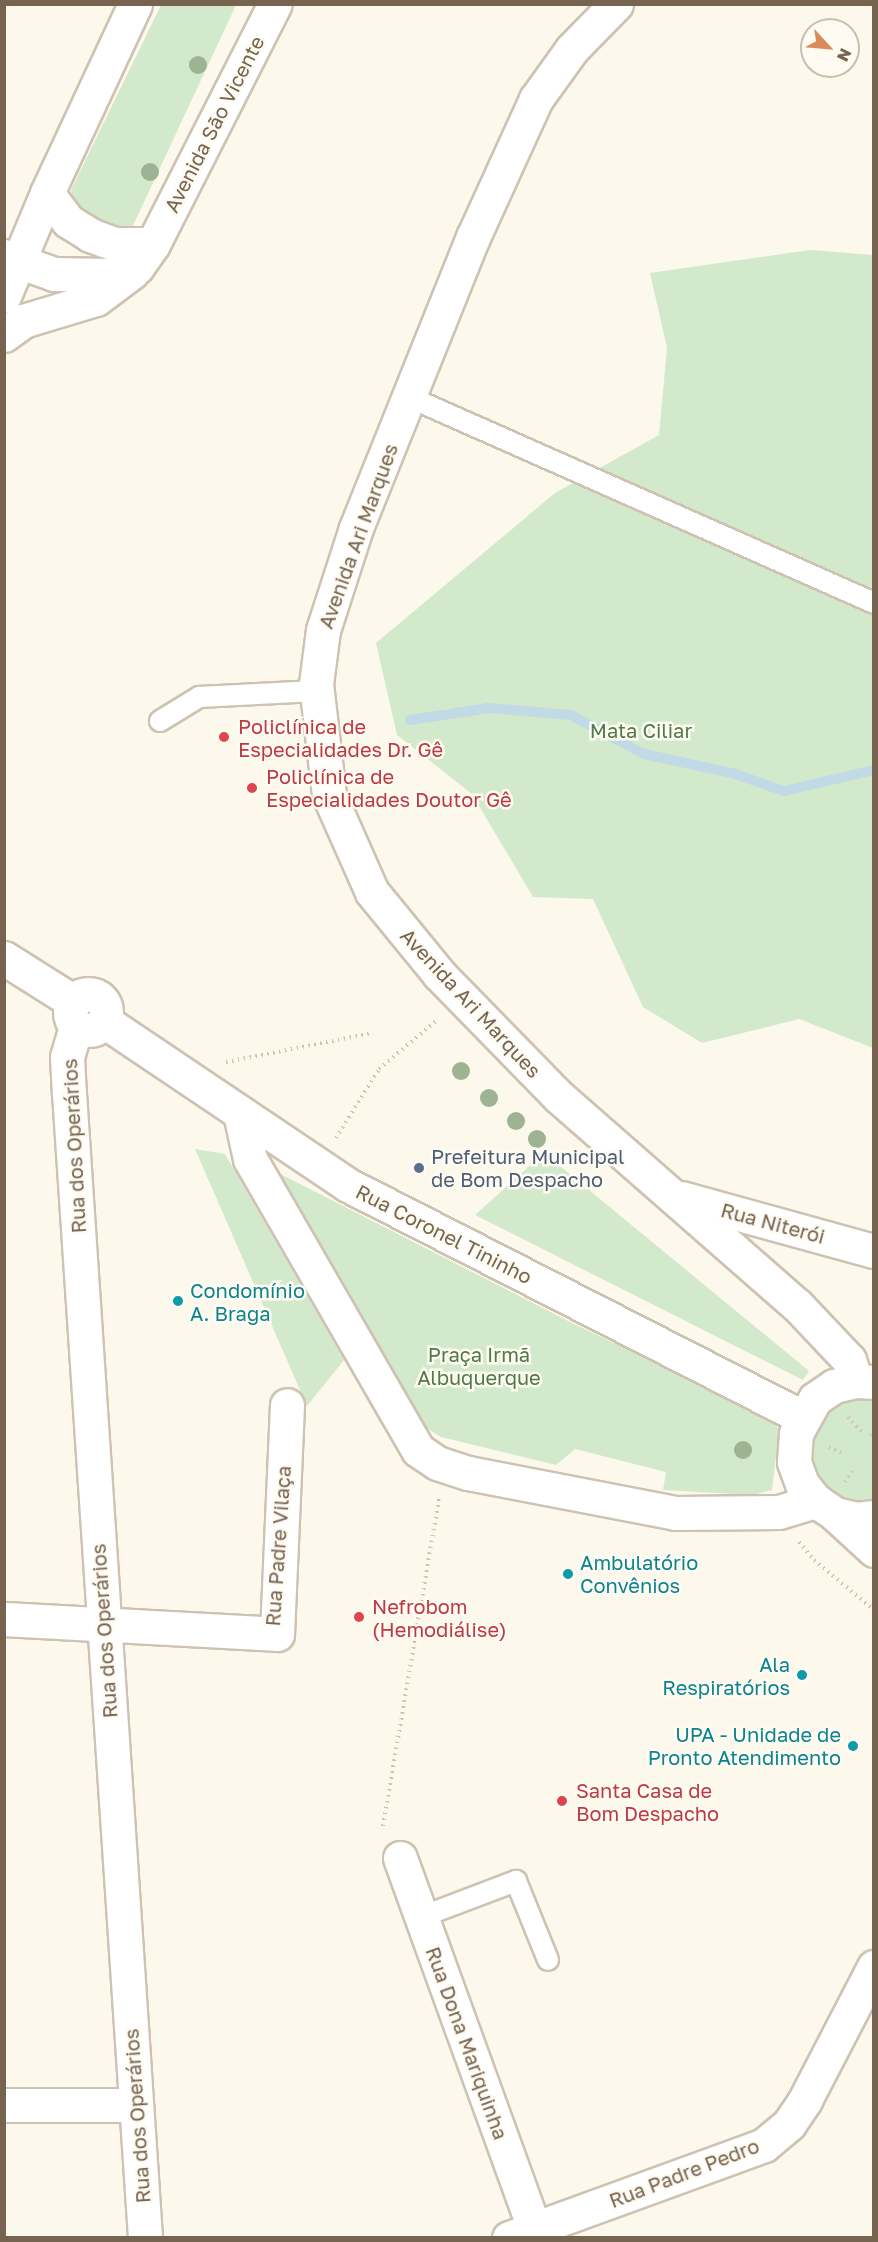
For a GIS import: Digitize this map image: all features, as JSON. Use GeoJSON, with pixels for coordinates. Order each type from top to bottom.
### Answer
{"type":"FeatureCollection","features":[{"type":"Feature","properties":{"kind":"street"},"geometry":{"type":"LineString","coordinates":[[4,296],[11,259],[46,193],[135,4]]}},
{"type":"Feature","properties":{"kind":"street","name":"Avenida São Vicente"},"geometry":{"type":"LineString","coordinates":[[4,335],[23,321],[96,299],[113,290],[145,256],[275,4]]}},
{"type":"Feature","properties":{"kind":"street","name":"Avenida Ari Marques"},"geometry":{"type":"LineString","coordinates":[[616,4],[572,49],[536,99],[473,237],[356,528],[322,630],[316,691],[329,795],[372,892],[462,998],[558,1096],[797,1305],[849,1360],[865,1381]]}},
{"type":"Feature","properties":{"kind":"street"},"geometry":{"type":"LineString","coordinates":[[46,193],[69,221],[90,235],[145,256]]}},
{"type":"Feature","properties":{"kind":"street"},"geometry":{"type":"LineString","coordinates":[[11,259],[54,274],[83,276],[145,256]]}},
{"type":"Feature","properties":{"kind":"street","name":"Rua Coronel Tininho"},"geometry":{"type":"LineString","coordinates":[[4,958],[84,1016],[181,1071],[318,1167],[801,1418]]}},
{"type":"Feature","properties":{"kind":"street","name":"Rua dos Operários"},"geometry":{"type":"LineString","coordinates":[[84,1016],[67,1057],[145,2238]]}},
{"type":"Feature","properties":{"kind":"street"},"geometry":{"type":"LineString","coordinates":[[240,1113],[250,1159],[406,1434],[418,1450],[445,1465],[468,1473],[675,1514],[779,1512],[825,1507],[857,1519],[873,1517]]}},
{"type":"Feature","properties":{"kind":"street","name":"Rua Niterói"},"geometry":{"type":"LineString","coordinates":[[673,1196],[873,1251]]}},
{"type":"Feature","properties":{"kind":"street"},"geometry":{"type":"LineString","coordinates":[[865,1381],[834,1386],[815,1399],[801,1418],[794,1439],[794,1462],[802,1484],[873,1550]]}},
{"type":"Feature","properties":{"kind":"street","name":"Rua Padre Vilaça"},"geometry":{"type":"LineString","coordinates":[[4,1619],[277,1634],[286,1405]]}},
{"type":"Feature","properties":{"kind":"street","name":"Rua Dona Mariquinha"},"geometry":{"type":"LineString","coordinates":[[400,1858],[421,1917],[521,2233]]}},
{"type":"Feature","properties":{"kind":"street","name":"Rua Padre Pedro"},"geometry":{"type":"LineString","coordinates":[[521,2233],[764,2145],[789,2124],[805,2100],[873,1967]]}},
{"type":"Feature","properties":{"kind":"street"},"geometry":{"type":"LineString","coordinates":[[4,2105],[136,2105]]}},
{"type":"Feature","properties":{"kind":"lane"},"geometry":{"type":"LineString","coordinates":[[409,397],[873,603]]}},
{"type":"Feature","properties":{"kind":"lane"},"geometry":{"type":"LineString","coordinates":[[160,721],[199,697],[316,691]]}},
{"type":"Feature","properties":{"kind":"lane"},"geometry":{"type":"LineString","coordinates":[[421,1917],[516,1881],[548,1960]]}},
{"type":"Feature","properties":{"kind":"path"},"geometry":{"type":"LineString","coordinates":[[318,1167],[379,1069],[462,998]]}},
{"type":"Feature","properties":{"kind":"path"},"geometry":{"type":"LineString","coordinates":[[181,1071],[373,1033]]}},
{"type":"Feature","properties":{"kind":"path"},"geometry":{"type":"LineString","coordinates":[[871,1436],[873,1429]]}},
{"type":"Feature","properties":{"kind":"path"},"geometry":{"type":"LineString","coordinates":[[383,1826],[445,1465]]}},
{"type":"Feature","properties":{"kind":"green space"},"geometry":{"type":"Polygon","coordinates":[[[161,5],[236,5],[130,232],[99,228],[75,206],[71,190],[161,5]]]}},
{"type":"Feature","properties":{"kind":"green space","name":"Mata Ciliar"},"geometry":{"type":"Polygon","coordinates":[[[810,250],[873,255],[873,1048],[799,1019],[702,1043],[643,1007],[593,899],[533,897],[472,794],[397,735],[376,643],[555,493],[659,435],[667,348],[650,273],[810,250]]]}},
{"type":"Feature","properties":{"kind":"green space"},"geometry":{"type":"Polygon","coordinates":[[[195,1149],[225,1154],[344,1360],[307,1406],[195,1149]]]}},
{"type":"Feature","properties":{"kind":"green space"},"geometry":{"type":"Polygon","coordinates":[[[544,1153],[809,1371],[803,1380],[475,1215],[544,1153]]]}},
{"type":"Feature","properties":{"kind":"green space","name":"Praça Irmã Albuquerque"},"geometry":{"type":"Polygon","coordinates":[[[263,1165],[568,1321],[774,1419],[779,1432],[772,1490],[752,1495],[663,1490],[666,1472],[575,1449],[556,1465],[441,1437],[420,1424],[263,1165]]]}},
{"type":"Feature","properties":{"kind":"green space"},"geometry":{"type":"Polygon","coordinates":[[[873,1393],[873,1509],[819,1493],[803,1436],[825,1404],[873,1393]]]}},
{"type":"Feature","properties":{"kind":"waterway"},"geometry":{"type":"LineString","coordinates":[[410,720],[489,708],[571,715],[644,754],[732,773],[784,791],[874,770]]}},
{"type":"Feature","properties":{"kind":"place","name":"Policlínica de Especialidades Dr. Gê"},"geometry":{"type":"Point","coordinates":[224,737]}},
{"type":"Feature","properties":{"kind":"place","name":"Policlínica de Especialidades Doutor Gê"},"geometry":{"type":"Point","coordinates":[252,788]}},
{"type":"Feature","properties":{"kind":"place","name":"Prefeitura Municipal de Bom Despacho"},"geometry":{"type":"Point","coordinates":[419,1168]}},
{"type":"Feature","properties":{"kind":"place","name":"Condomínio A. Braga"},"geometry":{"type":"Point","coordinates":[178,1301]}},
{"type":"Feature","properties":{"kind":"place","name":"Ambulatório Convênios"},"geometry":{"type":"Point","coordinates":[568,1574]}},
{"type":"Feature","properties":{"kind":"place","name":"Nefrobom (Hemodiálise)"},"geometry":{"type":"Point","coordinates":[359,1617]}},
{"type":"Feature","properties":{"kind":"place","name":"Ala Respiratórios"},"geometry":{"type":"Point","coordinates":[802,1675]}},
{"type":"Feature","properties":{"kind":"place","name":"UPA - Unidade de Pronto Atendimento"},"geometry":{"type":"Point","coordinates":[853,1746]}},
{"type":"Feature","properties":{"kind":"place","name":"Santa Casa de Bom Despacho"},"geometry":{"type":"Point","coordinates":[562,1801]}}]}
